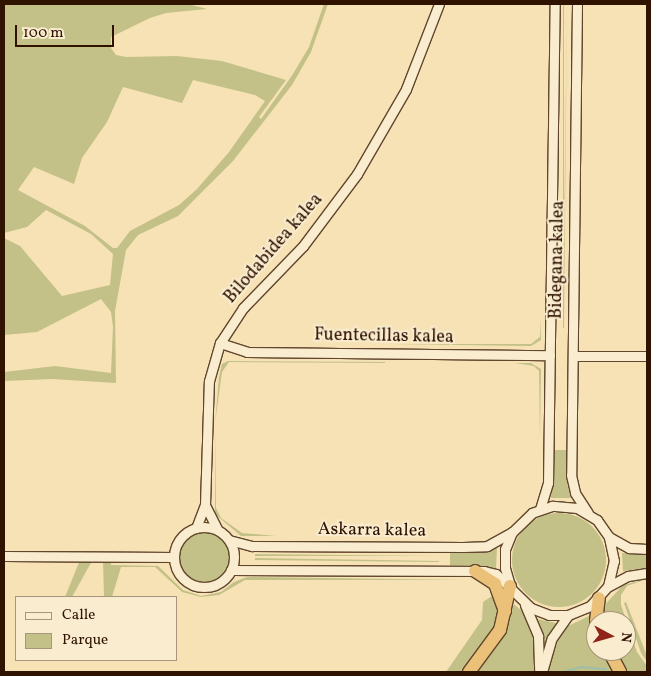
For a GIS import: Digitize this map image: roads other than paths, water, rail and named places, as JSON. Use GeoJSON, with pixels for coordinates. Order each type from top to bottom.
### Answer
{"type":"FeatureCollection","features":[{"type":"Feature","properties":{"kind":"highway"},"geometry":{"type":"LineString","coordinates":[[475,571],[500,592],[506,618]]}},
{"type":"Feature","properties":{"kind":"highway"},"geometry":{"type":"LineString","coordinates":[[469,672],[506,618],[510,586]]}},
{"type":"Feature","properties":{"kind":"highway"},"geometry":{"type":"LineString","coordinates":[[597,611],[599,598]]}},
{"type":"Feature","properties":{"kind":"street","name":"Bilodabidea kalea"},"geometry":{"type":"LineString","coordinates":[[196,528],[205,505],[207,397],[220,343],[243,308],[303,246],[358,174],[406,89],[439,4]]}},
{"type":"Feature","properties":{"kind":"street","name":"Bidegana kalea"},"geometry":{"type":"LineString","coordinates":[[540,509],[548,483],[555,4]]}},
{"type":"Feature","properties":{"kind":"street","name":"Bidegana kalea"},"geometry":{"type":"LineString","coordinates":[[577,4],[572,482],[588,513]]}},
{"type":"Feature","properties":{"kind":"street","name":"Fuentecillas kalea"},"geometry":{"type":"LineString","coordinates":[[220,343],[247,352],[550,356]]}},
{"type":"Feature","properties":{"kind":"street"},"geometry":{"type":"LineString","coordinates":[[573,356],[647,356]]}},
{"type":"Feature","properties":{"kind":"street","name":"Bilodabidea kalea"},"geometry":{"type":"LineString","coordinates":[[205,505],[218,530]]}},
{"type":"Feature","properties":{"kind":"street"},"geometry":{"type":"LineString","coordinates":[[510,586],[504,559],[512,532],[524,518],[540,509],[564,505],[588,513],[609,537],[629,548],[647,549]]}},
{"type":"Feature","properties":{"kind":"street"},"geometry":{"type":"LineString","coordinates":[[196,528],[218,530],[230,540],[234,555],[231,570],[217,584],[197,586],[181,575],[174,557],[178,542],[196,528]]}},
{"type":"Feature","properties":{"kind":"street","name":"Askarra kalea"},"geometry":{"type":"LineString","coordinates":[[230,540],[252,546],[463,548],[487,546],[512,532]]}},
{"type":"Feature","properties":{"kind":"street"},"geometry":{"type":"LineString","coordinates":[[524,602],[549,615],[568,615],[580,612],[599,598],[608,586],[614,561],[609,537]]}},
{"type":"Feature","properties":{"kind":"street"},"geometry":{"type":"LineString","coordinates":[[4,556],[174,557]]}},
{"type":"Feature","properties":{"kind":"street"},"geometry":{"type":"LineString","coordinates":[[231,570],[475,571],[496,574],[524,602],[538,636],[541,672]]}},
{"type":"Feature","properties":{"kind":"street"},"geometry":{"type":"LineString","coordinates":[[608,586],[628,576],[647,573]]}},
{"type":"Feature","properties":{"kind":"street"},"geometry":{"type":"LineString","coordinates":[[541,672],[552,638],[568,615]]}},
{"type":"Feature","properties":{"kind":"waterway"},"geometry":{"type":"LineString","coordinates":[[564,672],[581,667],[606,669]]}}]}
